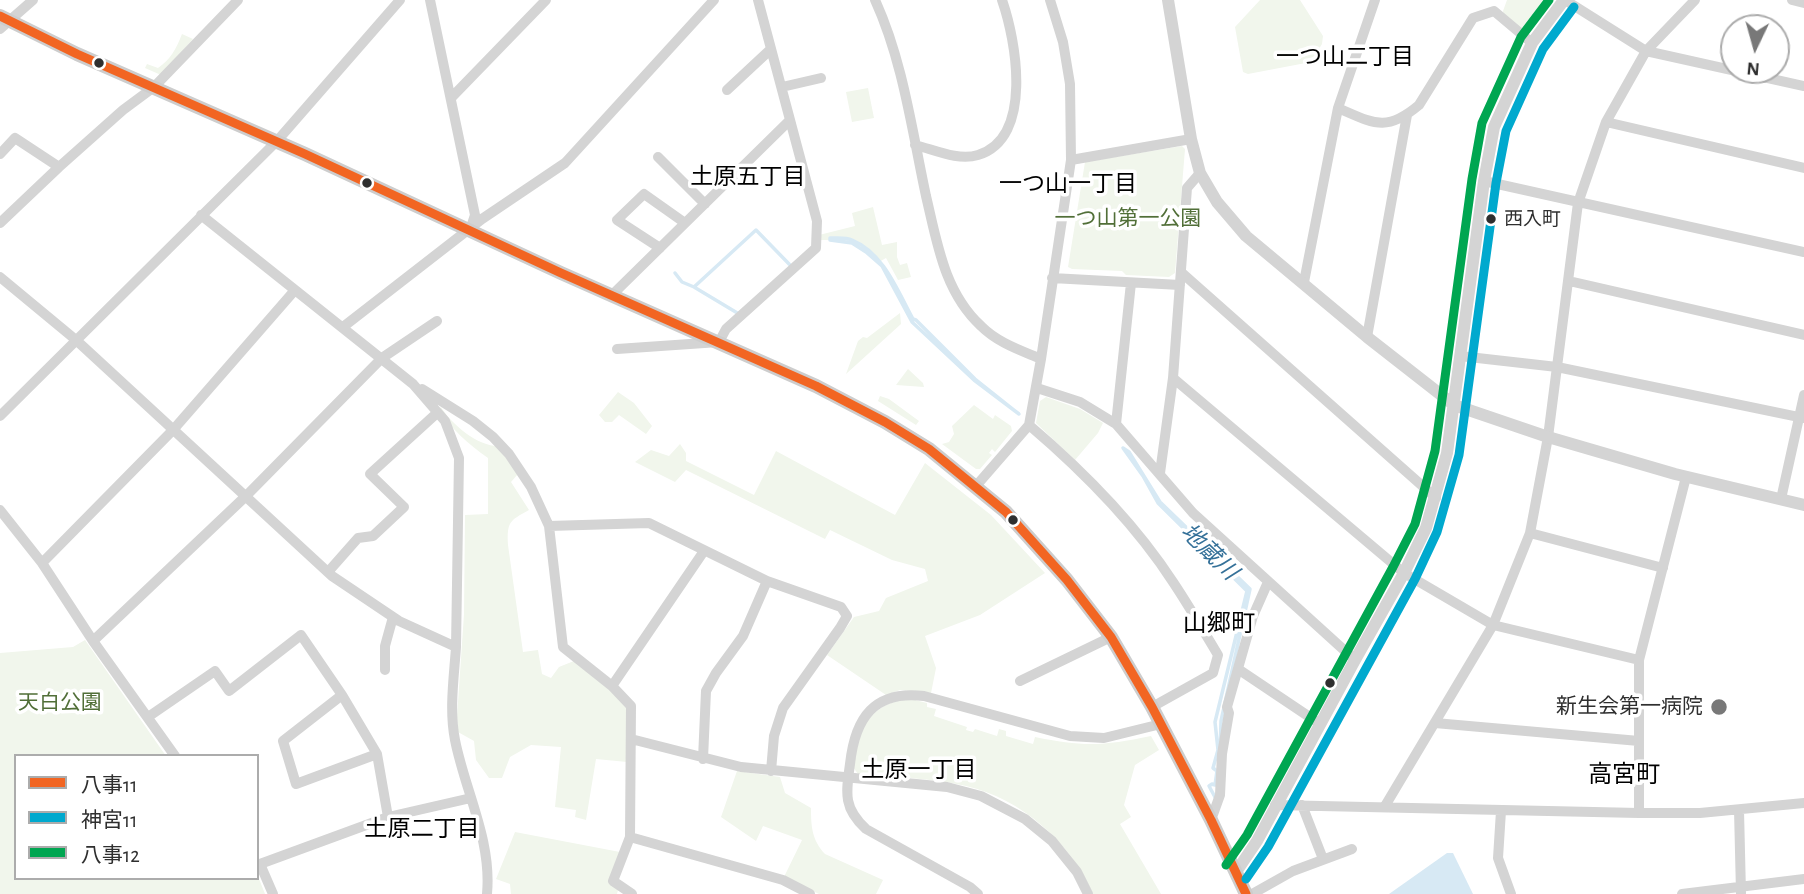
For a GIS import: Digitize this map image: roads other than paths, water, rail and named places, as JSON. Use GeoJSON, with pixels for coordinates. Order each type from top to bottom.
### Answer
{"type":"FeatureCollection","features":[{"type":"Feature","properties":{"kind":"main road"},"geometry":{"type":"LineString","coordinates":[[3,22],[277,141],[816,386],[877,417],[929,449],[1006,512],[1067,580],[1111,637],[1161,724],[1246,894]]}},
{"type":"Feature","properties":{"kind":"street"},"geometry":{"type":"LineString","coordinates":[[3,22],[33,0]]}},
{"type":"Feature","properties":{"kind":"street"},"geometry":{"type":"LineString","coordinates":[[0,223],[123,110],[155,87],[238,0]]}},
{"type":"Feature","properties":{"kind":"street"},"geometry":{"type":"LineString","coordinates":[[0,416],[277,141],[400,0]]}},
{"type":"Feature","properties":{"kind":"street"},"geometry":{"type":"LineString","coordinates":[[430,0],[475,215],[470,231]]}},
{"type":"Feature","properties":{"kind":"street"},"geometry":{"type":"LineString","coordinates":[[451,98],[546,0]]}},
{"type":"Feature","properties":{"kind":"street"},"geometry":{"type":"LineString","coordinates":[[343,327],[470,231],[482,219],[565,163],[714,0]]}},
{"type":"Feature","properties":{"kind":"street"},"geometry":{"type":"LineString","coordinates":[[617,349],[719,342],[726,329],[816,248],[817,221],[758,0]]}},
{"type":"Feature","properties":{"kind":"street"},"geometry":{"type":"LineString","coordinates":[[875,0],[895,57],[939,252],[952,289],[981,327],[1001,342],[1041,359]]}},
{"type":"Feature","properties":{"kind":"street"},"geometry":{"type":"LineString","coordinates":[[915,145],[957,156],[978,155],[995,146],[1008,131],[1014,112],[1016,58],[1010,22],[1002,0]]}},
{"type":"Feature","properties":{"kind":"street"},"geometry":{"type":"LineString","coordinates":[[976,486],[1029,425],[1037,388],[1071,160],[1070,84],[1063,42],[1050,0]]}},
{"type":"Feature","properties":{"kind":"street"},"geometry":{"type":"LineString","coordinates":[[1168,0],[1191,139],[1200,173],[1217,202],[1246,236],[1367,337],[1454,405],[1548,437],[1686,477],[1804,505]]}},
{"type":"Feature","properties":{"kind":"street"},"geometry":{"type":"LineString","coordinates":[[1304,282],[1338,108],[1376,0]]}},
{"type":"Feature","properties":{"kind":"street"},"geometry":{"type":"LineString","coordinates":[[1338,108],[1375,124],[1398,121],[1419,105],[1473,18],[1494,11],[1500,0]]}},
{"type":"Feature","properties":{"kind":"street"},"geometry":{"type":"LineString","coordinates":[[1236,872],[1257,841],[1426,528],[1447,453],[1484,181],[1494,127],[1532,43],[1564,0],[1646,51],[1804,86]]}},
{"type":"Feature","properties":{"kind":"street"},"geometry":{"type":"LineString","coordinates":[[1385,806],[1493,625],[1530,533],[1548,437],[1578,203],[1606,122],[1646,51],[1695,0]]}},
{"type":"Feature","properties":{"kind":"street"},"geometry":{"type":"LineString","coordinates":[[1792,0],[1804,3]]}},
{"type":"Feature","properties":{"kind":"street"},"geometry":{"type":"LineString","coordinates":[[1494,11],[1532,43]]}},
{"type":"Feature","properties":{"kind":"street"},"geometry":{"type":"LineString","coordinates":[[727,90],[771,49]]}},
{"type":"Feature","properties":{"kind":"street"},"geometry":{"type":"LineString","coordinates":[[782,87],[821,78]]}},
{"type":"Feature","properties":{"kind":"street"},"geometry":{"type":"LineString","coordinates":[[1367,337],[1407,115]]}},
{"type":"Feature","properties":{"kind":"street"},"geometry":{"type":"LineString","coordinates":[[612,295],[790,120]]}},
{"type":"Feature","properties":{"kind":"street"},"geometry":{"type":"LineString","coordinates":[[1606,122],[1804,168]]}},
{"type":"Feature","properties":{"kind":"street"},"geometry":{"type":"LineString","coordinates":[[0,153],[15,138],[59,167]]}},
{"type":"Feature","properties":{"kind":"street"},"geometry":{"type":"LineString","coordinates":[[1071,160],[1191,139]]}},
{"type":"Feature","properties":{"kind":"street"},"geometry":{"type":"LineString","coordinates":[[658,157],[705,204]]}},
{"type":"Feature","properties":{"kind":"street"},"geometry":{"type":"LineString","coordinates":[[1160,473],[1173,378],[1188,188],[1200,173]]}},
{"type":"Feature","properties":{"kind":"street"},"geometry":{"type":"LineString","coordinates":[[1484,181],[1804,252]]}},
{"type":"Feature","properties":{"kind":"street"},"geometry":{"type":"LineString","coordinates":[[660,248],[617,220],[645,194],[685,223]]}},
{"type":"Feature","properties":{"kind":"street"},"geometry":{"type":"LineString","coordinates":[[201,215],[414,384],[472,421],[509,454],[531,488],[549,526],[563,647],[612,685],[631,706],[630,837],[613,881],[632,894]]}},
{"type":"Feature","properties":{"kind":"street"},"geometry":{"type":"LineString","coordinates":[[1182,273],[1436,498]]}},
{"type":"Feature","properties":{"kind":"street"},"geometry":{"type":"LineString","coordinates":[[0,276],[76,340],[328,572],[393,617],[456,647]]}},
{"type":"Feature","properties":{"kind":"street"},"geometry":{"type":"LineString","coordinates":[[1052,278],[1180,285]]}},
{"type":"Feature","properties":{"kind":"street"},"geometry":{"type":"LineString","coordinates":[[1569,281],[1804,335]]}},
{"type":"Feature","properties":{"kind":"street"},"geometry":{"type":"LineString","coordinates":[[1116,424],[1131,283]]}},
{"type":"Feature","properties":{"kind":"street"},"geometry":{"type":"LineString","coordinates":[[42,563],[173,430],[295,290]]}},
{"type":"Feature","properties":{"kind":"street"},"geometry":{"type":"LineString","coordinates":[[93,641],[246,496],[382,358],[437,321]]}},
{"type":"Feature","properties":{"kind":"street"},"geometry":{"type":"LineString","coordinates":[[1460,356],[1556,367],[1802,417]]}},
{"type":"Feature","properties":{"kind":"street"},"geometry":{"type":"LineString","coordinates":[[1173,378],[1404,573],[1493,625],[1639,660]]}},
{"type":"Feature","properties":{"kind":"street"},"geometry":{"type":"LineString","coordinates":[[414,384],[445,421],[459,458],[456,647],[452,716],[455,739],[484,845],[487,894]]}},
{"type":"Feature","properties":{"kind":"street"},"geometry":{"type":"LineString","coordinates":[[1037,388],[1080,402],[1116,424],[1193,513],[1354,660]]}},
{"type":"Feature","properties":{"kind":"street"},"geometry":{"type":"LineString","coordinates":[[1781,499],[1802,417],[1804,395]]}},
{"type":"Feature","properties":{"kind":"street"},"geometry":{"type":"LineString","coordinates":[[328,572],[358,538],[373,536],[404,508],[370,474],[437,414]]}},
{"type":"Feature","properties":{"kind":"street"},"geometry":{"type":"LineString","coordinates":[[1029,425],[1071,460],[1137,533],[1172,580],[1218,655],[1213,673],[1152,707]]}},
{"type":"Feature","properties":{"kind":"street"},"geometry":{"type":"LineString","coordinates":[[1639,813],[1639,660],[1686,477]]}},
{"type":"Feature","properties":{"kind":"street"},"geometry":{"type":"LineString","coordinates":[[0,510],[42,563],[93,641],[174,754]]}},
{"type":"Feature","properties":{"kind":"street"},"geometry":{"type":"LineString","coordinates":[[549,526],[649,523],[767,582],[841,607],[847,616],[783,708],[774,736],[771,771]]}},
{"type":"Feature","properties":{"kind":"street"},"geometry":{"type":"LineString","coordinates":[[1530,533],[1663,568]]}},
{"type":"Feature","properties":{"kind":"street"},"geometry":{"type":"LineString","coordinates":[[612,685],[704,551]]}},
{"type":"Feature","properties":{"kind":"street"},"geometry":{"type":"LineString","coordinates":[[703,759],[706,691],[743,636],[767,582]]}},
{"type":"Feature","properties":{"kind":"street"},"geometry":{"type":"LineString","coordinates":[[1211,820],[1220,795],[1222,754],[1229,713],[1227,707],[1253,615],[1268,582]]}},
{"type":"Feature","properties":{"kind":"street"},"geometry":{"type":"LineString","coordinates":[[385,670],[384,646],[393,617]]}},
{"type":"Feature","properties":{"kind":"street"},"geometry":{"type":"LineString","coordinates":[[148,717],[215,671],[229,691],[301,635],[342,695],[377,754],[388,817]]}},
{"type":"Feature","properties":{"kind":"street"},"geometry":{"type":"LineString","coordinates":[[1020,681],[1111,637]]}},
{"type":"Feature","properties":{"kind":"street"},"geometry":{"type":"LineString","coordinates":[[1238,669],[1320,724]]}},
{"type":"Feature","properties":{"kind":"street"},"geometry":{"type":"LineString","coordinates":[[342,695],[283,741],[296,784],[377,754]]}},
{"type":"Feature","properties":{"kind":"street"},"geometry":{"type":"LineString","coordinates":[[978,894],[866,829],[855,819],[848,806],[848,777],[854,736],[865,716],[879,704],[905,695],[924,696],[1070,736],[1104,738],[1161,724]]}},
{"type":"Feature","properties":{"kind":"street"},"geometry":{"type":"LineString","coordinates":[[1435,723],[1639,741]]}},
{"type":"Feature","properties":{"kind":"street"},"geometry":{"type":"LineString","coordinates":[[631,739],[703,759],[771,771],[947,787],[981,796],[1025,818],[1063,853],[1088,894]]}},
{"type":"Feature","properties":{"kind":"street"},"geometry":{"type":"LineString","coordinates":[[273,894],[259,861],[388,817],[471,798]]}},
{"type":"Feature","properties":{"kind":"street"},"geometry":{"type":"LineString","coordinates":[[1275,805],[1639,813],[1739,810],[1804,803]]}},
{"type":"Feature","properties":{"kind":"street"},"geometry":{"type":"LineString","coordinates":[[1302,805],[1323,859]]}},
{"type":"Feature","properties":{"kind":"street"},"geometry":{"type":"LineString","coordinates":[[1739,810],[1741,891]]}},
{"type":"Feature","properties":{"kind":"street"},"geometry":{"type":"LineString","coordinates":[[1500,811],[1498,858],[1511,894]]}},
{"type":"Feature","properties":{"kind":"street"},"geometry":{"type":"LineString","coordinates":[[630,837],[783,880],[810,894]]}},
{"type":"Feature","properties":{"kind":"street"},"geometry":{"type":"LineString","coordinates":[[1252,894],[1293,871],[1352,849]]}},
{"type":"Feature","properties":{"kind":"street"},"geometry":{"type":"LineString","coordinates":[[1682,894],[1741,891],[1804,879]]}},
{"type":"Feature","properties":{"kind":"water"},"geometry":{"type":"Polygon","coordinates":[[[1447,853],[1453,853],[1473,894],[1389,894],[1447,853]]]}},
{"type":"Feature","properties":{"kind":"waterway","name":"地蔵川"},"geometry":{"type":"LineString","coordinates":[[675,273],[682,282],[694,287],[756,230],[791,266]]}},
{"type":"Feature","properties":{"kind":"waterway","name":"地蔵川"},"geometry":{"type":"LineString","coordinates":[[830,238],[850,239],[873,254],[889,274],[913,319],[975,379],[1019,414],[974,380],[912,322],[882,266],[852,243],[830,238]]}},
{"type":"Feature","properties":{"kind":"waterway"},"geometry":{"type":"LineString","coordinates":[[694,287],[739,314]]}},
{"type":"Feature","properties":{"kind":"waterway","name":"地蔵川"},"geometry":{"type":"LineString","coordinates":[[1123,448],[1129,452],[1160,502],[1250,589],[1221,721],[1219,788],[1216,799],[1209,786],[1215,785],[1217,771],[1213,768],[1218,750],[1215,722],[1247,591],[1158,503],[1123,448]]}},
{"type":"Feature","properties":{"kind":"place","name":"西入町"},"geometry":{"type":"Point","coordinates":[1491,219]}},
{"type":"Feature","properties":{"kind":"place","name":"新生会第一病院"},"geometry":{"type":"Point","coordinates":[1719,707]}},
{"type":"Feature","properties":{"kind":"district","name":"一つ山二丁目"},"geometry":{"type":"Point","coordinates":[1345,57]}},
{"type":"Feature","properties":{"kind":"district","name":"土原五丁目"},"geometry":{"type":"Point","coordinates":[748,177]}},
{"type":"Feature","properties":{"kind":"district","name":"一つ山一丁目"},"geometry":{"type":"Point","coordinates":[1068,184]}},
{"type":"Feature","properties":{"kind":"district","name":"山郷町"},"geometry":{"type":"Point","coordinates":[1219,624]}},
{"type":"Feature","properties":{"kind":"district","name":"土原一丁目"},"geometry":{"type":"Point","coordinates":[919,770]}},
{"type":"Feature","properties":{"kind":"district","name":"高宮町"},"geometry":{"type":"Point","coordinates":[1624,775]}},
{"type":"Feature","properties":{"kind":"district","name":"土原二丁目"},"geometry":{"type":"Point","coordinates":[422,829]}},
{"type":"Feature","properties":{"kind":"park label","name":"一つ山第一公園"},"geometry":{"type":"Point","coordinates":[1128,219]}},
{"type":"Feature","properties":{"kind":"park label","name":"天白公園"},"geometry":{"type":"Point","coordinates":[60,703]}}]}
